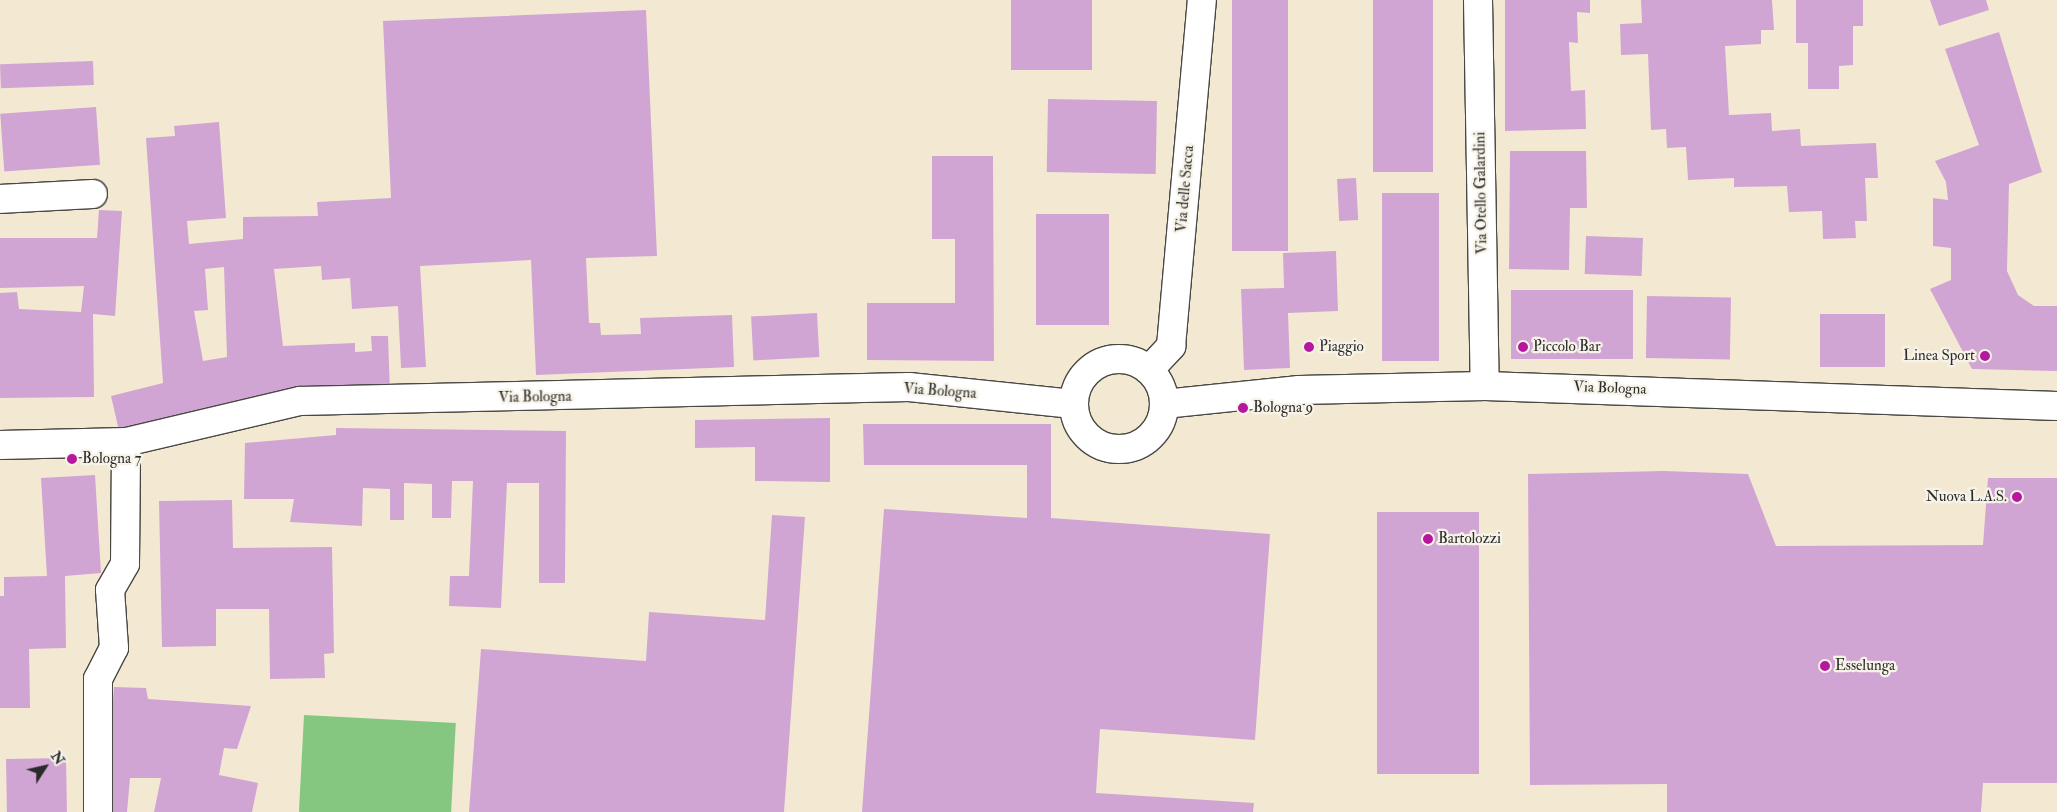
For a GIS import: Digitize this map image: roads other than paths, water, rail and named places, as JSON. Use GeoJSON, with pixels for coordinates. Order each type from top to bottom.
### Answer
{"type":"FeatureCollection","features":[{"type":"Feature","properties":{"kind":"street","name":"Via delle Sacca"},"geometry":{"type":"LineString","coordinates":[[1149,370],[1171,346],[1202,0]]}},
{"type":"Feature","properties":{"kind":"street","name":"Via Otello Galardini"},"geometry":{"type":"LineString","coordinates":[[1478,0],[1485,386]]}},
{"type":"Feature","properties":{"kind":"street"},"geometry":{"type":"LineString","coordinates":[[0,199],[93,194]]}},
{"type":"Feature","properties":{"kind":"street"},"geometry":{"type":"LineString","coordinates":[[1126,360],[1149,370],[1162,391],[1164,404],[1157,428],[1149,438],[1138,446],[1113,450],[1089,439],[1081,429],[1073,404],[1080,380],[1100,363],[1126,360]]}},
{"type":"Feature","properties":{"kind":"street","name":"Via Bologna"},"geometry":{"type":"LineString","coordinates":[[1164,404],[1299,390],[1485,386],[2057,406]]}},
{"type":"Feature","properties":{"kind":"street","name":"Via Bologna"},"geometry":{"type":"LineString","coordinates":[[0,445],[126,442],[300,400],[909,388],[1073,404]]}},
{"type":"Feature","properties":{"kind":"street"},"geometry":{"type":"LineString","coordinates":[[98,812],[98,679],[114,648],[110,590],[125,564],[126,442]]}},
{"type":"Feature","properties":{"kind":"place","name":"Piaggio"},"geometry":{"type":"Point","coordinates":[1309,347]}},
{"type":"Feature","properties":{"kind":"place","name":"Piccolo Bar"},"geometry":{"type":"Point","coordinates":[1523,347]}},
{"type":"Feature","properties":{"kind":"place","name":"Linea Sport"},"geometry":{"type":"Point","coordinates":[1985,356]}},
{"type":"Feature","properties":{"kind":"place","name":"Bologna 9"},"geometry":{"type":"Point","coordinates":[1243,408]}},
{"type":"Feature","properties":{"kind":"place","name":"Bologna 7"},"geometry":{"type":"Point","coordinates":[72,459]}},
{"type":"Feature","properties":{"kind":"place","name":"Nuova L.A.S."},"geometry":{"type":"Point","coordinates":[2017,497]}},
{"type":"Feature","properties":{"kind":"place","name":"Bartolozzi"},"geometry":{"type":"Point","coordinates":[1428,539]}},
{"type":"Feature","properties":{"kind":"place","name":"Esselunga"},"geometry":{"type":"Point","coordinates":[1825,666]}}]}
